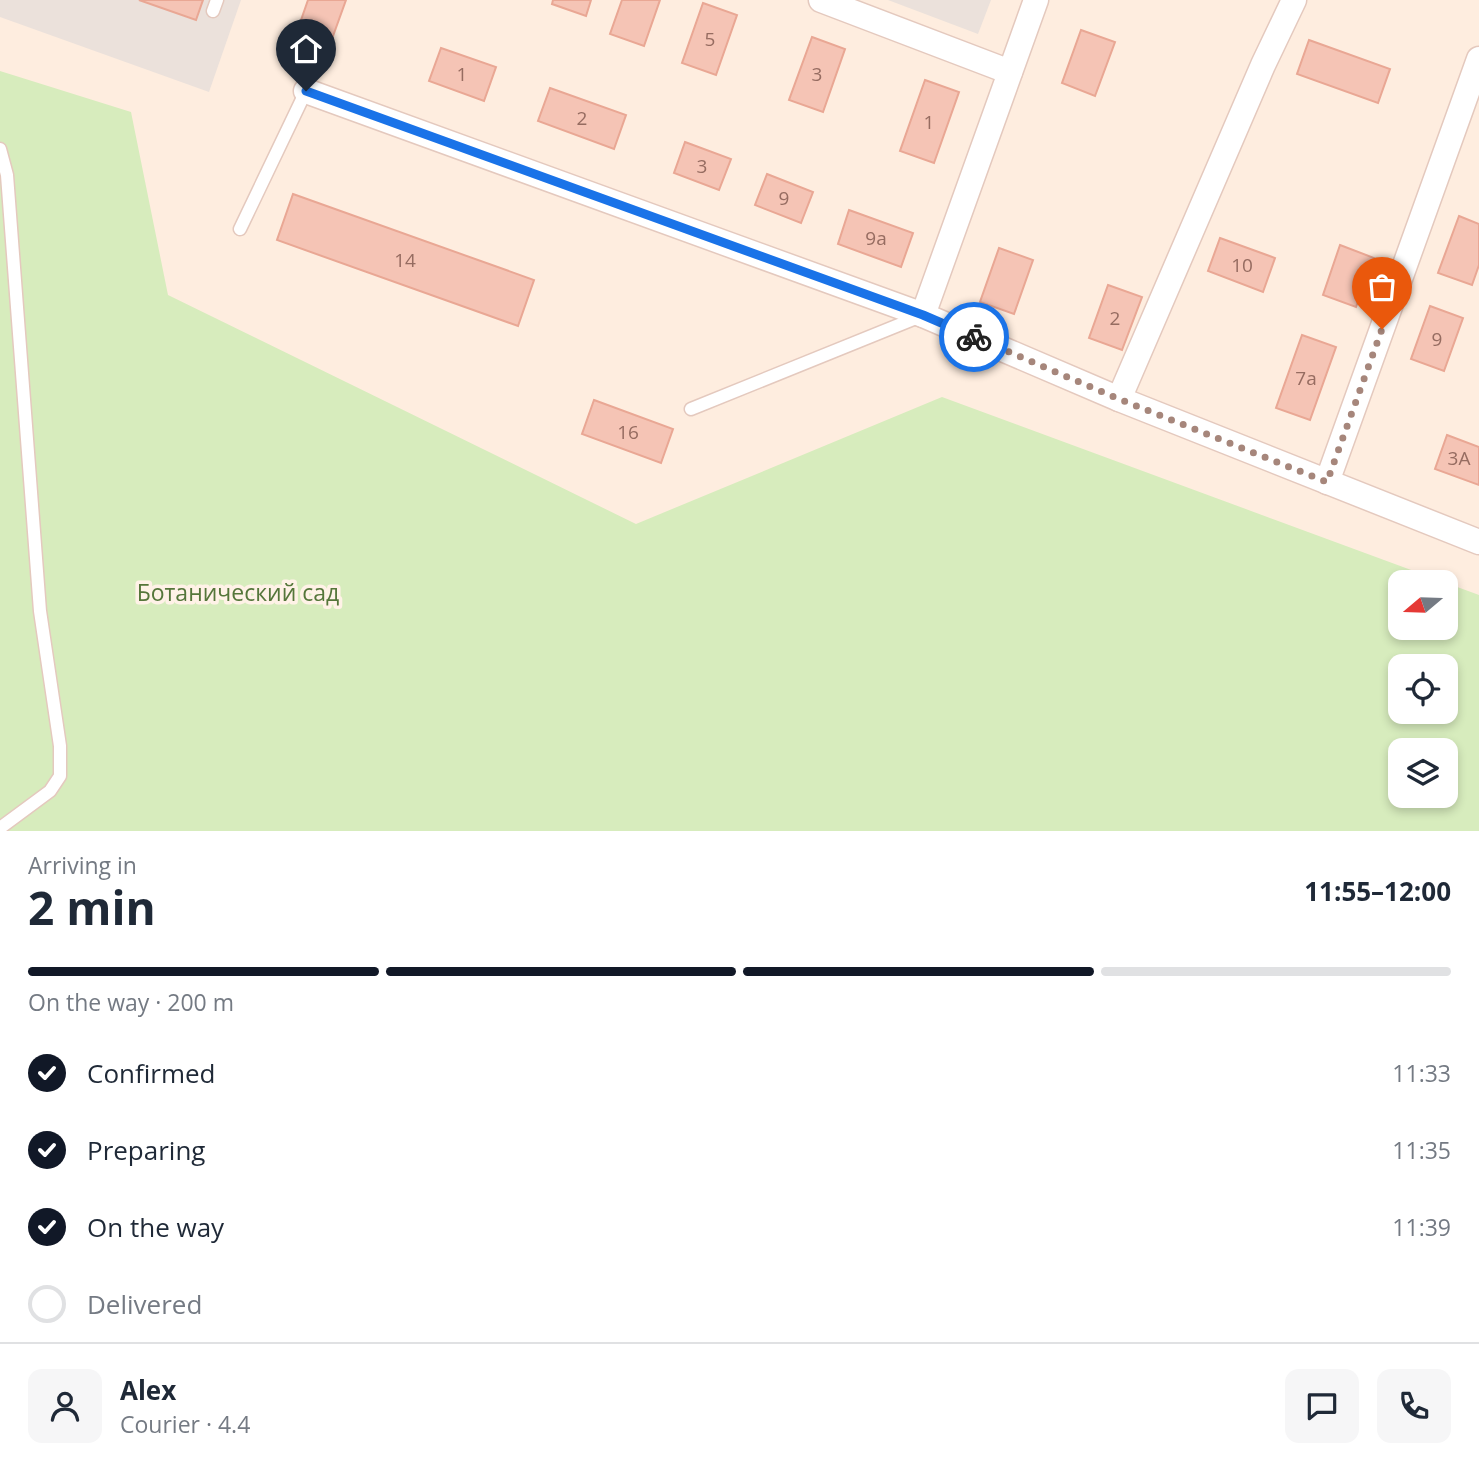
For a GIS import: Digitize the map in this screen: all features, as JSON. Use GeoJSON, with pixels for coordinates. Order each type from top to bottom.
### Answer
{"type":"FeatureCollection","features":[{"type":"Feature","properties":{"kind":"street"},"geometry":{"type":"LineString","coordinates":[[821,0],[1010,72]]}},
{"type":"Feature","properties":{"kind":"street"},"geometry":{"type":"LineString","coordinates":[[923,315],[1036,0]]}},
{"type":"Feature","properties":{"kind":"street"},"geometry":{"type":"LineString","coordinates":[[1119,399],[1263,65],[1294,0]]}},
{"type":"Feature","properties":{"kind":"street"},"geometry":{"type":"LineString","coordinates":[[1327,482],[1472,102],[1479,59]]}},
{"type":"Feature","properties":{"kind":"street"},"geometry":{"type":"LineString","coordinates":[[306,91],[923,315],[1119,399],[1479,542]]}},
{"type":"Feature","properties":{"kind":"lane"},"geometry":{"type":"LineString","coordinates":[[240,229],[306,91]]}},
{"type":"Feature","properties":{"kind":"lane"},"geometry":{"type":"LineString","coordinates":[[0,149],[7,175],[40,611],[61,746],[60,776],[50,791],[0,828]]}},
{"type":"Feature","properties":{"kind":"lane"},"geometry":{"type":"LineString","coordinates":[[691,409],[923,315]]}},
{"type":"Feature","properties":{"kind":"shaded area"},"geometry":{"type":"Polygon","coordinates":[[[0,0],[241,0],[209,92],[0,17],[0,0]]]}},
{"type":"Feature","properties":{"kind":"shaded area"},"geometry":{"type":"Polygon","coordinates":[[[888,0],[991,0],[978,34],[888,0]]]}},
{"type":"Feature","properties":{"kind":"green space","name":"Ботанический сад"},"geometry":{"type":"Polygon","coordinates":[[[0,71],[131,112],[168,295],[636,524],[942,397],[1411,570],[1388,570],[1388,640],[1458,640],[1458,587],[1479,595],[1479,831],[0,831],[0,71]]]}},
{"type":"Feature","properties":{"kind":"building"},"geometry":{"type":"Polygon","coordinates":[[[139,0],[203,0],[196,20],[139,0]]]}},
{"type":"Feature","properties":{"kind":"building"},"geometry":{"type":"Polygon","coordinates":[[[308,0],[346,0],[324,61],[291,49],[308,0]]]}},
{"type":"Feature","properties":{"kind":"building"},"geometry":{"type":"Polygon","coordinates":[[[553,0],[591,0],[586,16],[552,4],[553,0]]]}},
{"type":"Feature","properties":{"kind":"building"},"geometry":{"type":"Polygon","coordinates":[[[622,0],[660,0],[644,46],[610,34],[622,0]]]}},
{"type":"Feature","properties":{"kind":"building"},"geometry":{"type":"Polygon","coordinates":[[[703,3],[737,15],[716,75],[682,63],[703,3]]]}},
{"type":"Feature","properties":{"kind":"building"},"geometry":{"type":"Polygon","coordinates":[[[1081,30],[1115,42],[1095,96],[1062,83],[1081,30]]]}},
{"type":"Feature","properties":{"kind":"building"},"geometry":{"type":"Polygon","coordinates":[[[812,37],[845,49],[823,112],[789,100],[812,37]]]}},
{"type":"Feature","properties":{"kind":"building"},"geometry":{"type":"Polygon","coordinates":[[[1309,40],[1390,69],[1378,103],[1297,74],[1309,40]]]}},
{"type":"Feature","properties":{"kind":"building"},"geometry":{"type":"Polygon","coordinates":[[[441,48],[496,67],[484,101],[429,81],[441,48]]]}},
{"type":"Feature","properties":{"kind":"building"},"geometry":{"type":"Polygon","coordinates":[[[925,80],[959,92],[934,163],[900,151],[925,80]]]}},
{"type":"Feature","properties":{"kind":"building"},"geometry":{"type":"Polygon","coordinates":[[[550,88],[626,115],[614,149],[538,121],[550,88]]]}},
{"type":"Feature","properties":{"kind":"building"},"geometry":{"type":"Polygon","coordinates":[[[685,142],[731,159],[719,190],[674,173],[685,142]]]}},
{"type":"Feature","properties":{"kind":"building"},"geometry":{"type":"Polygon","coordinates":[[[767,174],[813,192],[801,223],[755,205],[767,174]]]}},
{"type":"Feature","properties":{"kind":"building"},"geometry":{"type":"Polygon","coordinates":[[[293,194],[534,280],[518,326],[277,240],[293,194]]]}},
{"type":"Feature","properties":{"kind":"building"},"geometry":{"type":"Polygon","coordinates":[[[849,210],[913,233],[901,267],[838,244],[849,210]]]}},
{"type":"Feature","properties":{"kind":"building"},"geometry":{"type":"Polygon","coordinates":[[[1459,216],[1479,224],[1479,265],[1472,285],[1438,273],[1459,216]]]}},
{"type":"Feature","properties":{"kind":"building"},"geometry":{"type":"Polygon","coordinates":[[[1220,238],[1275,258],[1263,292],[1208,271],[1220,238]]]}},
{"type":"Feature","properties":{"kind":"building"},"geometry":{"type":"Polygon","coordinates":[[[1340,245],[1374,258],[1356,307],[1323,295],[1340,245]]]}},
{"type":"Feature","properties":{"kind":"building"},"geometry":{"type":"Polygon","coordinates":[[[999,248],[1033,260],[1014,314],[980,302],[999,248]]]}},
{"type":"Feature","properties":{"kind":"building"},"geometry":{"type":"Polygon","coordinates":[[[1108,285],[1142,297],[1122,350],[1089,338],[1108,285]]]}},
{"type":"Feature","properties":{"kind":"building"},"geometry":{"type":"Polygon","coordinates":[[[1430,306],[1463,318],[1444,371],[1411,359],[1430,306]]]}},
{"type":"Feature","properties":{"kind":"building"},"geometry":{"type":"Polygon","coordinates":[[[1302,335],[1336,347],[1310,420],[1276,408],[1302,335]]]}},
{"type":"Feature","properties":{"kind":"building"},"geometry":{"type":"Polygon","coordinates":[[[594,400],[673,429],[661,463],[582,434],[594,400]]]}},
{"type":"Feature","properties":{"kind":"building"},"geometry":{"type":"Polygon","coordinates":[[[1447,435],[1479,447],[1479,485],[1435,469],[1447,435]]]}},
{"type":"Feature","properties":{"kind":"way so far"},"geometry":{"type":"LineString","coordinates":[[974,337],[1119,399],[1327,482],[1382,329]]}},
{"type":"Feature","properties":{"kind":"route"},"geometry":{"type":"LineString","coordinates":[[306,91],[923,315],[974,337]]}}]}
